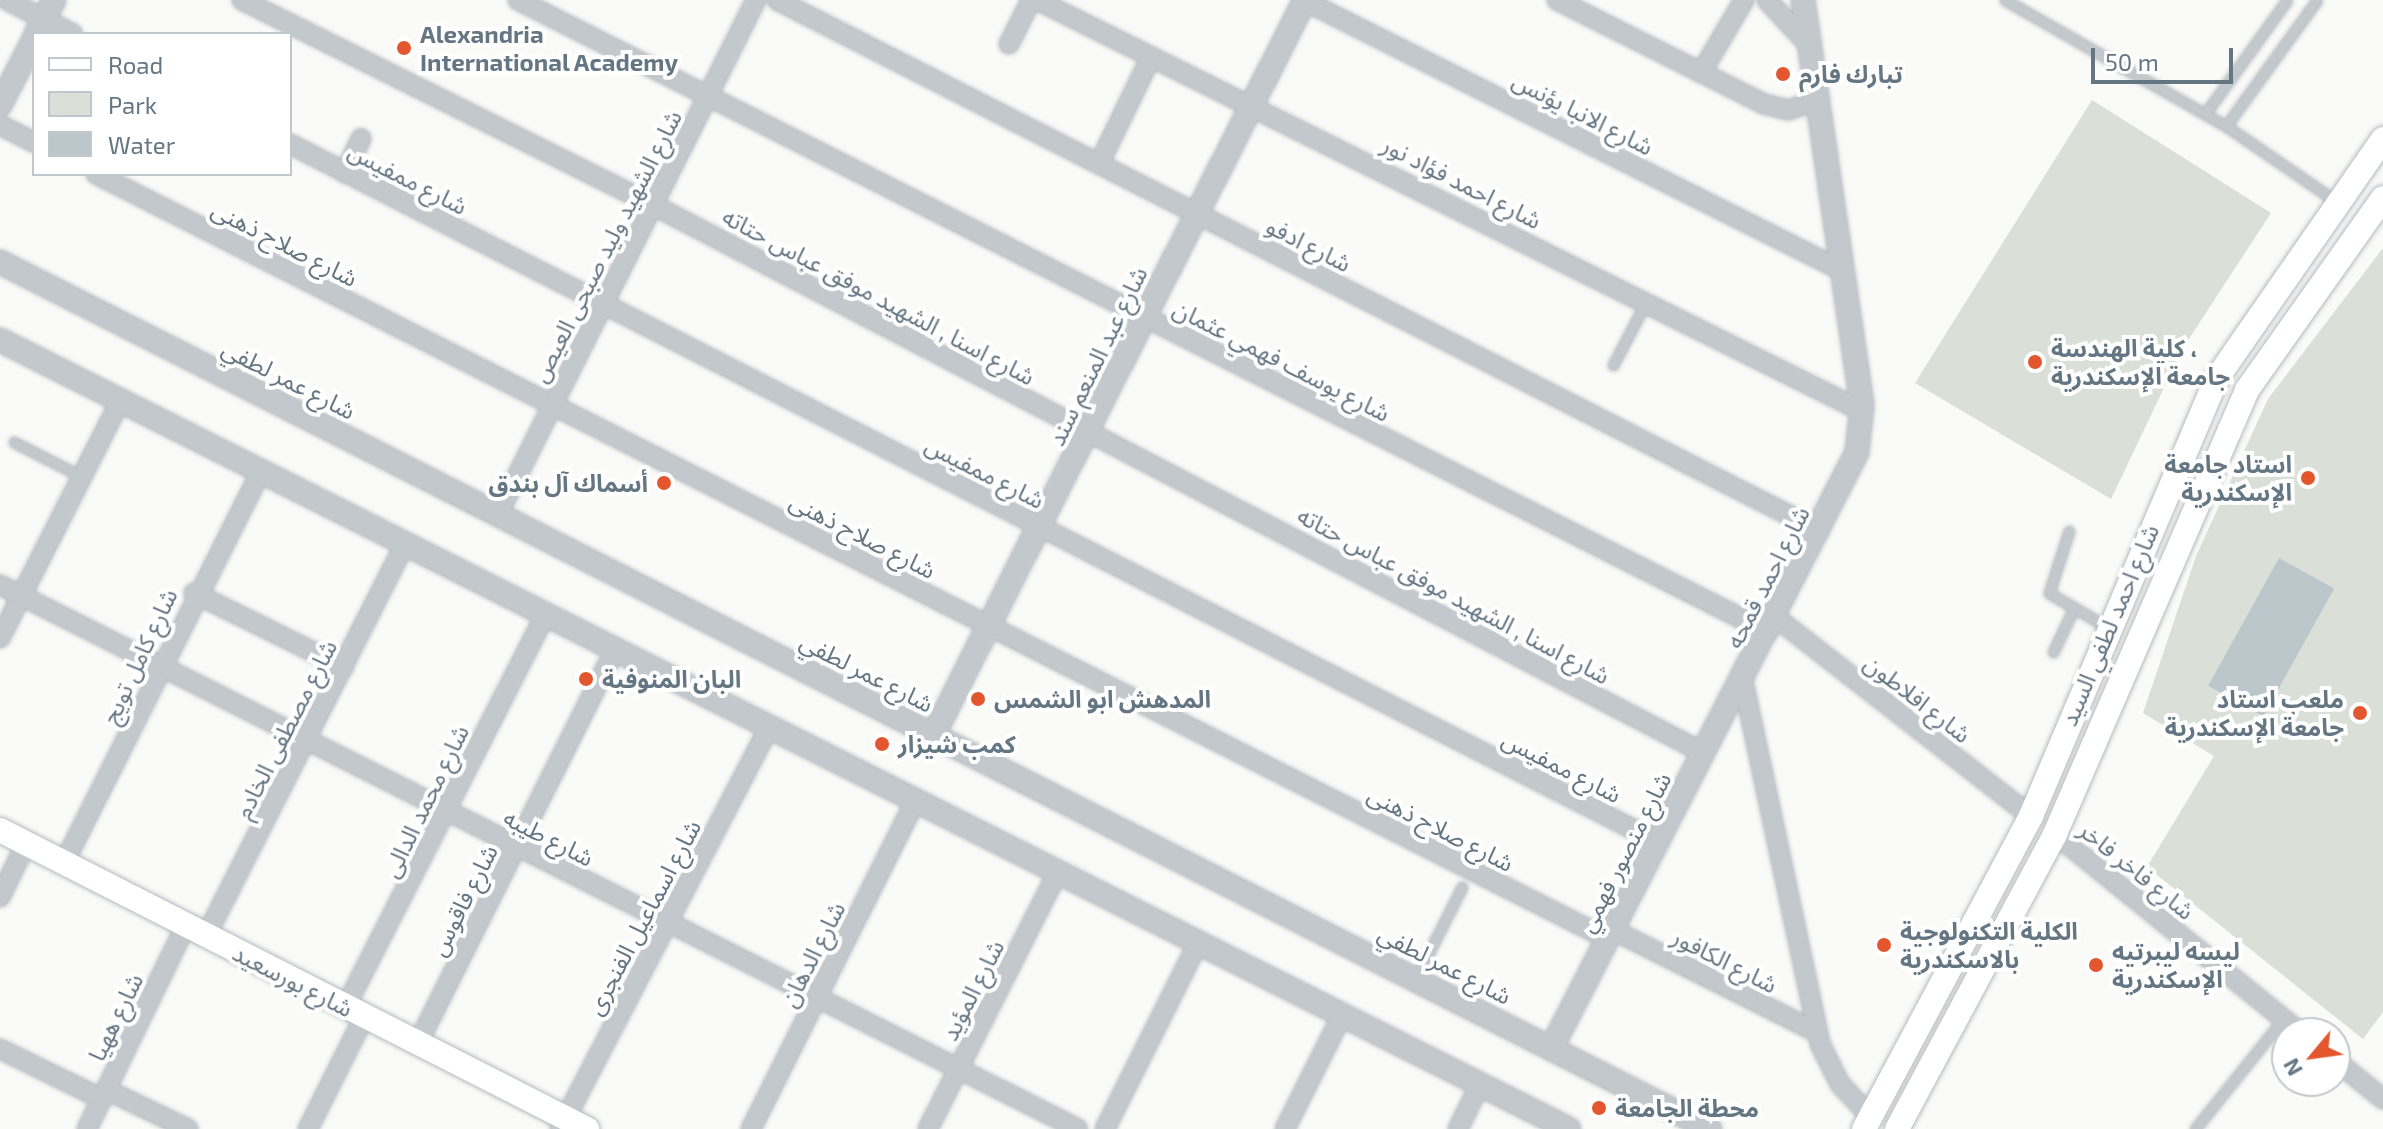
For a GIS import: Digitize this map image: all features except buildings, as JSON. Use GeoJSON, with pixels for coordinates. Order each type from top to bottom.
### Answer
{"type":"FeatureCollection","features":[{"type":"Feature","properties":{"kind":"main road","name":"شارع احمد لطفي السيد"},"geometry":{"type":"LineString","coordinates":[[1868,1123],[2031,816],[2107,627],[2217,378],[2383,139]]}},
{"type":"Feature","properties":{"kind":"main road","name":"شارع احمد لطفي السيد"},"geometry":{"type":"LineString","coordinates":[[1897,1129],[2055,834],[2186,541],[2247,390],[2383,198]]}},
{"type":"Feature","properties":{"kind":"main road"},"geometry":{"type":"LineString","coordinates":[[2150,528],[2186,541]]}},
{"type":"Feature","properties":{"kind":"main road"},"geometry":{"type":"LineString","coordinates":[[2031,816],[2055,834]]}},
{"type":"Feature","properties":{"kind":"main road","name":"شارع بورسعيد"},"geometry":{"type":"LineString","coordinates":[[0,830],[418,1043],[571,1125]]}},
{"type":"Feature","properties":{"kind":"street"},"geometry":{"type":"LineString","coordinates":[[7,0],[42,23],[67,32]]}},
{"type":"Feature","properties":{"kind":"street","name":"شارع اسنا , الشهيد موفق عباس حتاته"},"geometry":{"type":"LineString","coordinates":[[242,0],[653,205],[1704,753]]}},
{"type":"Feature","properties":{"kind":"street","name":"شارع يوسف فهمي عثمان"},"geometry":{"type":"LineString","coordinates":[[518,0],[1147,318],[1772,625]]}},
{"type":"Feature","properties":{"kind":"street","name":"شارع الشهيد وليد صبحى العيص"},"geometry":{"type":"LineString","coordinates":[[498,514],[756,0]]}},
{"type":"Feature","properties":{"kind":"street","name":"شارع ادفو"},"geometry":{"type":"LineString","coordinates":[[777,0],[1820,531]]}},
{"type":"Feature","properties":{"kind":"street"},"geometry":{"type":"LineString","coordinates":[[1009,44],[1031,0]]}},
{"type":"Feature","properties":{"kind":"street","name":"شارع احمد فؤاد نور"},"geometry":{"type":"LineString","coordinates":[[1037,0],[1862,411]]}},
{"type":"Feature","properties":{"kind":"street","name":"شارع عبد المنعم سند"},"geometry":{"type":"LineString","coordinates":[[934,734],[1147,318],[1304,0]]}},
{"type":"Feature","properties":{"kind":"street","name":"شارع الانبا يؤنس"},"geometry":{"type":"LineString","coordinates":[[1304,0],[1841,270]]}},
{"type":"Feature","properties":{"kind":"street"},"geometry":{"type":"LineString","coordinates":[[1557,0],[1778,109],[1816,101]]}},
{"type":"Feature","properties":{"kind":"street"},"geometry":{"type":"LineString","coordinates":[[1701,73],[1744,0]]}},
{"type":"Feature","properties":{"kind":"street"},"geometry":{"type":"LineString","coordinates":[[1767,0],[1808,44]]}},
{"type":"Feature","properties":{"kind":"street","name":"شارع احمد قمحه"},"geometry":{"type":"LineString","coordinates":[[1803,0],[1862,411],[1857,452],[1743,681],[1817,1032],[1840,1084],[1868,1123]]}},
{"type":"Feature","properties":{"kind":"street"},"geometry":{"type":"LineString","coordinates":[[0,105],[32,43]]}},
{"type":"Feature","properties":{"kind":"street"},"geometry":{"type":"LineString","coordinates":[[1099,164],[1151,57]]}},
{"type":"Feature","properties":{"kind":"street"},"geometry":{"type":"LineString","coordinates":[[0,125],[32,141]]}},
{"type":"Feature","properties":{"kind":"street"},"geometry":{"type":"LineString","coordinates":[[345,173],[361,138]]}},
{"type":"Feature","properties":{"kind":"street","name":"شارع ممفيس"},"geometry":{"type":"LineString","coordinates":[[292,145],[1658,842]]}},
{"type":"Feature","properties":{"kind":"street","name":"شارع صلاح ذهنى"},"geometry":{"type":"LineString","coordinates":[[100,176],[988,626],[1610,935]]}},
{"type":"Feature","properties":{"kind":"street","name":"شارع عمر لطفي"},"geometry":{"type":"LineString","coordinates":[[0,262],[1710,1129]]}},
{"type":"Feature","properties":{"kind":"street"},"geometry":{"type":"LineString","coordinates":[[0,340],[1569,1129]]}},
{"type":"Feature","properties":{"kind":"street"},"geometry":{"type":"LineString","coordinates":[[0,638],[120,401]]}},
{"type":"Feature","properties":{"kind":"street","name":"شارع كامل تويج"},"geometry":{"type":"LineString","coordinates":[[64,863],[163,668],[194,593],[261,471]]}},
{"type":"Feature","properties":{"kind":"street","name":"شارع مصطفى الخادم"},"geometry":{"type":"LineString","coordinates":[[196,930],[307,741],[405,544]]}},
{"type":"Feature","properties":{"kind":"street","name":"شارع طيبه"},"geometry":{"type":"LineString","coordinates":[[0,585],[1078,1129]]}},
{"type":"Feature","properties":{"kind":"street"},"geometry":{"type":"LineString","coordinates":[[194,593],[344,667]]}},
{"type":"Feature","properties":{"kind":"street","name":"شارع محمد الدالى"},"geometry":{"type":"LineString","coordinates":[[308,1129],[355,1012],[445,812],[545,615]]}},
{"type":"Feature","properties":{"kind":"street","name":"شارع افلاطون"},"geometry":{"type":"LineString","coordinates":[[1772,625],[2031,816]]}},
{"type":"Feature","properties":{"kind":"street","name":"شارع فاقوس"},"geometry":{"type":"LineString","coordinates":[[418,1043],[615,650]]}},
{"type":"Feature","properties":{"kind":"street","name":"شارع منصور فهمي"},"geometry":{"type":"LineString","coordinates":[[1552,1047],[1743,681]]}},
{"type":"Feature","properties":{"kind":"street","name":"شارع اسماعيل الفنجرى"},"geometry":{"type":"LineString","coordinates":[[571,1125],[667,924],[769,727]]}},
{"type":"Feature","properties":{"kind":"street","name":"شارع الدهان"},"geometry":{"type":"LineString","coordinates":[[751,1129],[915,801]]}},
{"type":"Feature","properties":{"kind":"street","name":"شارع فاخر فاخر"},"geometry":{"type":"LineString","coordinates":[[2055,834],[2281,1017]]}},
{"type":"Feature","properties":{"kind":"street"},"geometry":{"type":"LineString","coordinates":[[0,897],[26,844]]}},
{"type":"Feature","properties":{"kind":"street","name":"شارع المؤيد"},"geometry":{"type":"LineString","coordinates":[[928,1129],[1058,872]]}},
{"type":"Feature","properties":{"kind":"street","name":"شارع ههيا"},"geometry":{"type":"LineString","coordinates":[[87,1129],[196,930]]}},
{"type":"Feature","properties":{"kind":"street","name":"شارع الكافور"},"geometry":{"type":"LineString","coordinates":[[1610,935],[1817,1032]]}},
{"type":"Feature","properties":{"kind":"street"},"geometry":{"type":"LineString","coordinates":[[1105,1129],[1198,943]]}},
{"type":"Feature","properties":{"kind":"street"},"geometry":{"type":"LineString","coordinates":[[1285,1129],[1342,1015]]}},
{"type":"Feature","properties":{"kind":"street"},"geometry":{"type":"LineString","coordinates":[[0,1049],[188,1129]]}},
{"type":"Feature","properties":{"kind":"street"},"geometry":{"type":"LineString","coordinates":[[2351,1073],[2383,1099]]}},
{"type":"Feature","properties":{"kind":"street"},"geometry":{"type":"LineString","coordinates":[[1458,1129],[1480,1084]]}},
{"type":"Feature","properties":{"kind":"lane"},"geometry":{"type":"LineString","coordinates":[[2005,0],[2226,126],[2337,202]]}},
{"type":"Feature","properties":{"kind":"lane"},"geometry":{"type":"LineString","coordinates":[[2205,114],[2287,0]]}},
{"type":"Feature","properties":{"kind":"lane"},"geometry":{"type":"LineString","coordinates":[[2226,126],[2317,0]]}},
{"type":"Feature","properties":{"kind":"lane"},"geometry":{"type":"LineString","coordinates":[[1613,365],[1646,302]]}},
{"type":"Feature","properties":{"kind":"lane"},"geometry":{"type":"LineString","coordinates":[[14,442],[82,477]]}},
{"type":"Feature","properties":{"kind":"lane"},"geometry":{"type":"LineString","coordinates":[[2069,531],[2048,584],[2073,610],[2107,627]]}},
{"type":"Feature","properties":{"kind":"lane"},"geometry":{"type":"LineString","coordinates":[[2053,652],[2073,610]]}},
{"type":"Feature","properties":{"kind":"lane"},"geometry":{"type":"LineString","coordinates":[[1416,978],[1462,887]]}},
{"type":"Feature","properties":{"kind":"lane"},"geometry":{"type":"LineString","coordinates":[[2195,1129],[2271,1034]]}},
{"type":"Feature","properties":{"kind":"green space"},"geometry":{"type":"Polygon","coordinates":[[[2092,100],[2271,213],[2183,348],[2111,499],[1915,383],[2092,100]]]}},
{"type":"Feature","properties":{"kind":"green space","name":"استاد جامعة الإسكندرية"},"geometry":{"type":"Polygon","coordinates":[[[2383,248],[2383,1012],[2363,1039],[2351,1029],[2351,1017],[2335,1017],[2147,867],[2214,756],[2143,713],[2196,556],[2268,399],[2383,248]]]}},
{"type":"Feature","properties":{"kind":"water"},"geometry":{"type":"Polygon","coordinates":[[[2279,558],[2334,589],[2263,716],[2208,686],[2279,558]]]}},
{"type":"Feature","properties":{"kind":"place","name":"Alexandria International Academy"},"geometry":{"type":"Point","coordinates":[404,48]}},
{"type":"Feature","properties":{"kind":"place","name":"تبارك فارم"},"geometry":{"type":"Point","coordinates":[1783,74]}},
{"type":"Feature","properties":{"kind":"place","name":"كلية الهندسة ، جامعة الإسكندرية"},"geometry":{"type":"Point","coordinates":[2035,362]}},
{"type":"Feature","properties":{"kind":"place","name":"استاد جامعة الإسكندرية"},"geometry":{"type":"Point","coordinates":[2308,478]}},
{"type":"Feature","properties":{"kind":"place","name":"أسماك آل بندق"},"geometry":{"type":"Point","coordinates":[664,483]}},
{"type":"Feature","properties":{"kind":"place","name":"البان المنوفية"},"geometry":{"type":"Point","coordinates":[586,679]}},
{"type":"Feature","properties":{"kind":"place","name":"المدهش ابو الشمس"},"geometry":{"type":"Point","coordinates":[978,699]}},
{"type":"Feature","properties":{"kind":"place","name":"ملعب استاد جامعة الإسكندرية"},"geometry":{"type":"Point","coordinates":[2360,713]}},
{"type":"Feature","properties":{"kind":"place","name":"كمب شيزار"},"geometry":{"type":"Point","coordinates":[882,744]}},
{"type":"Feature","properties":{"kind":"place","name":"الكلية التكنولوجية بالاسكندرية"},"geometry":{"type":"Point","coordinates":[1884,945]}},
{"type":"Feature","properties":{"kind":"place","name":"ليسه ليبرتيه الإسكندرية"},"geometry":{"type":"Point","coordinates":[2096,965]}},
{"type":"Feature","properties":{"kind":"place","name":"محطة الجامعة"},"geometry":{"type":"Point","coordinates":[1599,1108]}}]}
